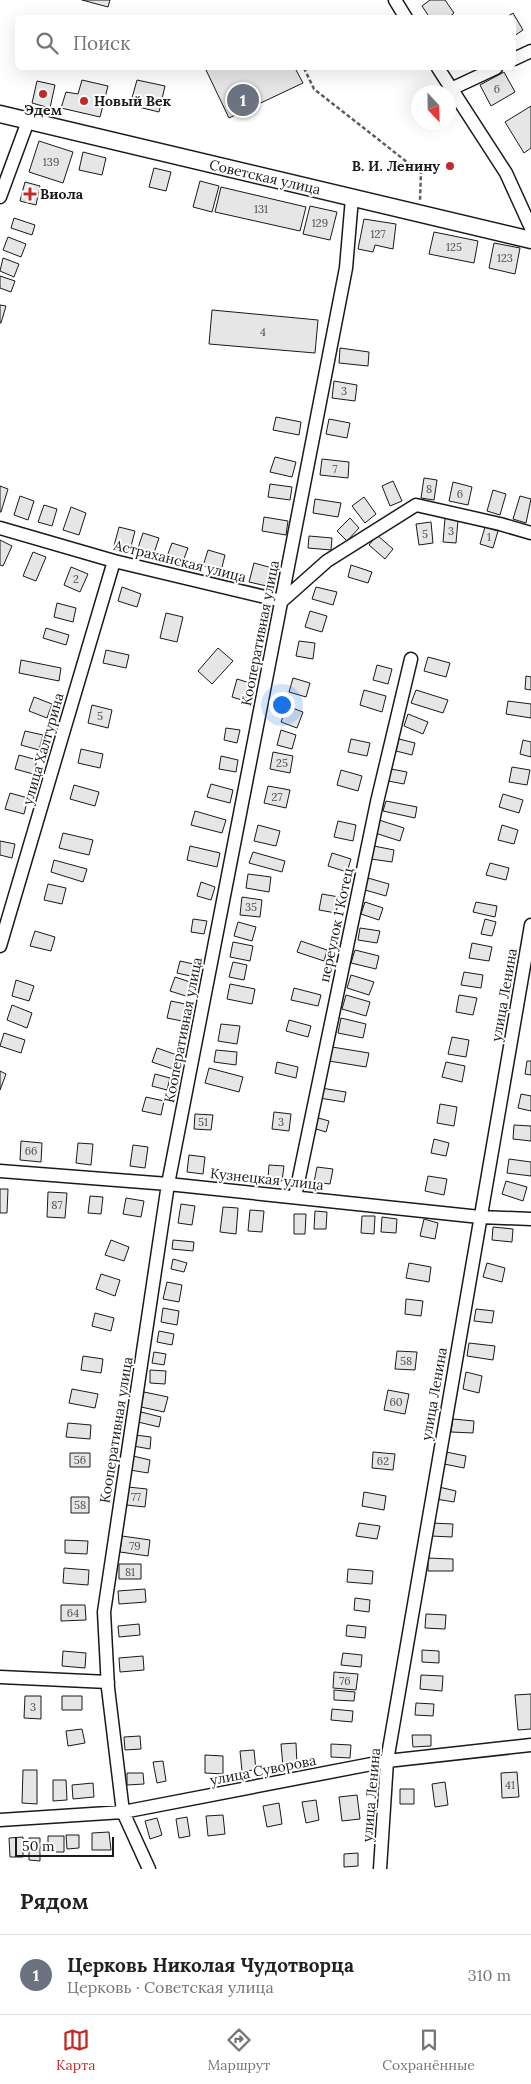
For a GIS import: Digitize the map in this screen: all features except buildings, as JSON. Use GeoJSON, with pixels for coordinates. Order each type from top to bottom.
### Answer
{"type":"FeatureCollection","features":[{"type":"Feature","properties":{"kind":"street"},"geometry":{"type":"LineString","coordinates":[[395,0],[404,15]]}},
{"type":"Feature","properties":{"kind":"street"},"geometry":{"type":"LineString","coordinates":[[516,58],[531,51]]}},
{"type":"Feature","properties":{"kind":"street"},"geometry":{"type":"LineString","coordinates":[[439,70],[449,85]]}},
{"type":"Feature","properties":{"kind":"street"},"geometry":{"type":"LineString","coordinates":[[456,87],[492,70]]}},
{"type":"Feature","properties":{"kind":"street"},"geometry":{"type":"LineString","coordinates":[[456,97],[506,174],[531,228]]}},
{"type":"Feature","properties":{"kind":"street","name":"Советская улица"},"geometry":{"type":"LineString","coordinates":[[0,114],[531,240]]}},
{"type":"Feature","properties":{"kind":"street"},"geometry":{"type":"LineString","coordinates":[[0,197],[28,121]]}},
{"type":"Feature","properties":{"kind":"street","name":"Кооперативная улица"},"geometry":{"type":"LineString","coordinates":[[149,1869],[123,1812],[108,1682],[104,1612],[168,1184],[346,268],[352,198]]}},
{"type":"Feature","properties":{"kind":"street"},"geometry":{"type":"LineString","coordinates":[[282,602],[327,561],[416,505],[531,533]]}},
{"type":"Feature","properties":{"kind":"street","name":"Астраханская улица"},"geometry":{"type":"LineString","coordinates":[[0,528],[114,561],[282,602]]}},
{"type":"Feature","properties":{"kind":"street","name":"улица Халтурина"},"geometry":{"type":"LineString","coordinates":[[0,946],[114,561]]}},
{"type":"Feature","properties":{"kind":"street","name":"переулок 1 Котец"},"geometry":{"type":"LineString","coordinates":[[295,1197],[377,802],[411,659]]}},
{"type":"Feature","properties":{"kind":"street","name":"улица Ленина"},"geometry":{"type":"LineString","coordinates":[[380,1869],[387,1761],[531,925]]}},
{"type":"Feature","properties":{"kind":"street","name":"Кузнецкая улица"},"geometry":{"type":"LineString","coordinates":[[0,1171],[168,1184],[480,1217],[531,1220]]}},
{"type":"Feature","properties":{"kind":"street"},"geometry":{"type":"LineString","coordinates":[[0,1677],[108,1682]]}},
{"type":"Feature","properties":{"kind":"street","name":"улица Суворова"},"geometry":{"type":"LineString","coordinates":[[0,1820],[123,1812],[387,1761],[531,1745]]}},
{"type":"Feature","properties":{"kind":"path"},"geometry":{"type":"LineString","coordinates":[[305,70],[314,90],[421,173],[420,214]]}},
{"type":"Feature","properties":{"kind":"place","name":"Эдем"},"geometry":{"type":"Point","coordinates":[43,94]}},
{"type":"Feature","properties":{"kind":"place","name":"Церковь Николая Чудотворца"},"geometry":{"type":"Point","coordinates":[243,100]}},
{"type":"Feature","properties":{"kind":"place","name":"Новый Век"},"geometry":{"type":"Point","coordinates":[84,101]}},
{"type":"Feature","properties":{"kind":"place","name":"В. И. Ленину"},"geometry":{"type":"Point","coordinates":[450,166]}},
{"type":"Feature","properties":{"kind":"place","name":"Виола"},"geometry":{"type":"Point","coordinates":[30,194]}}]}
